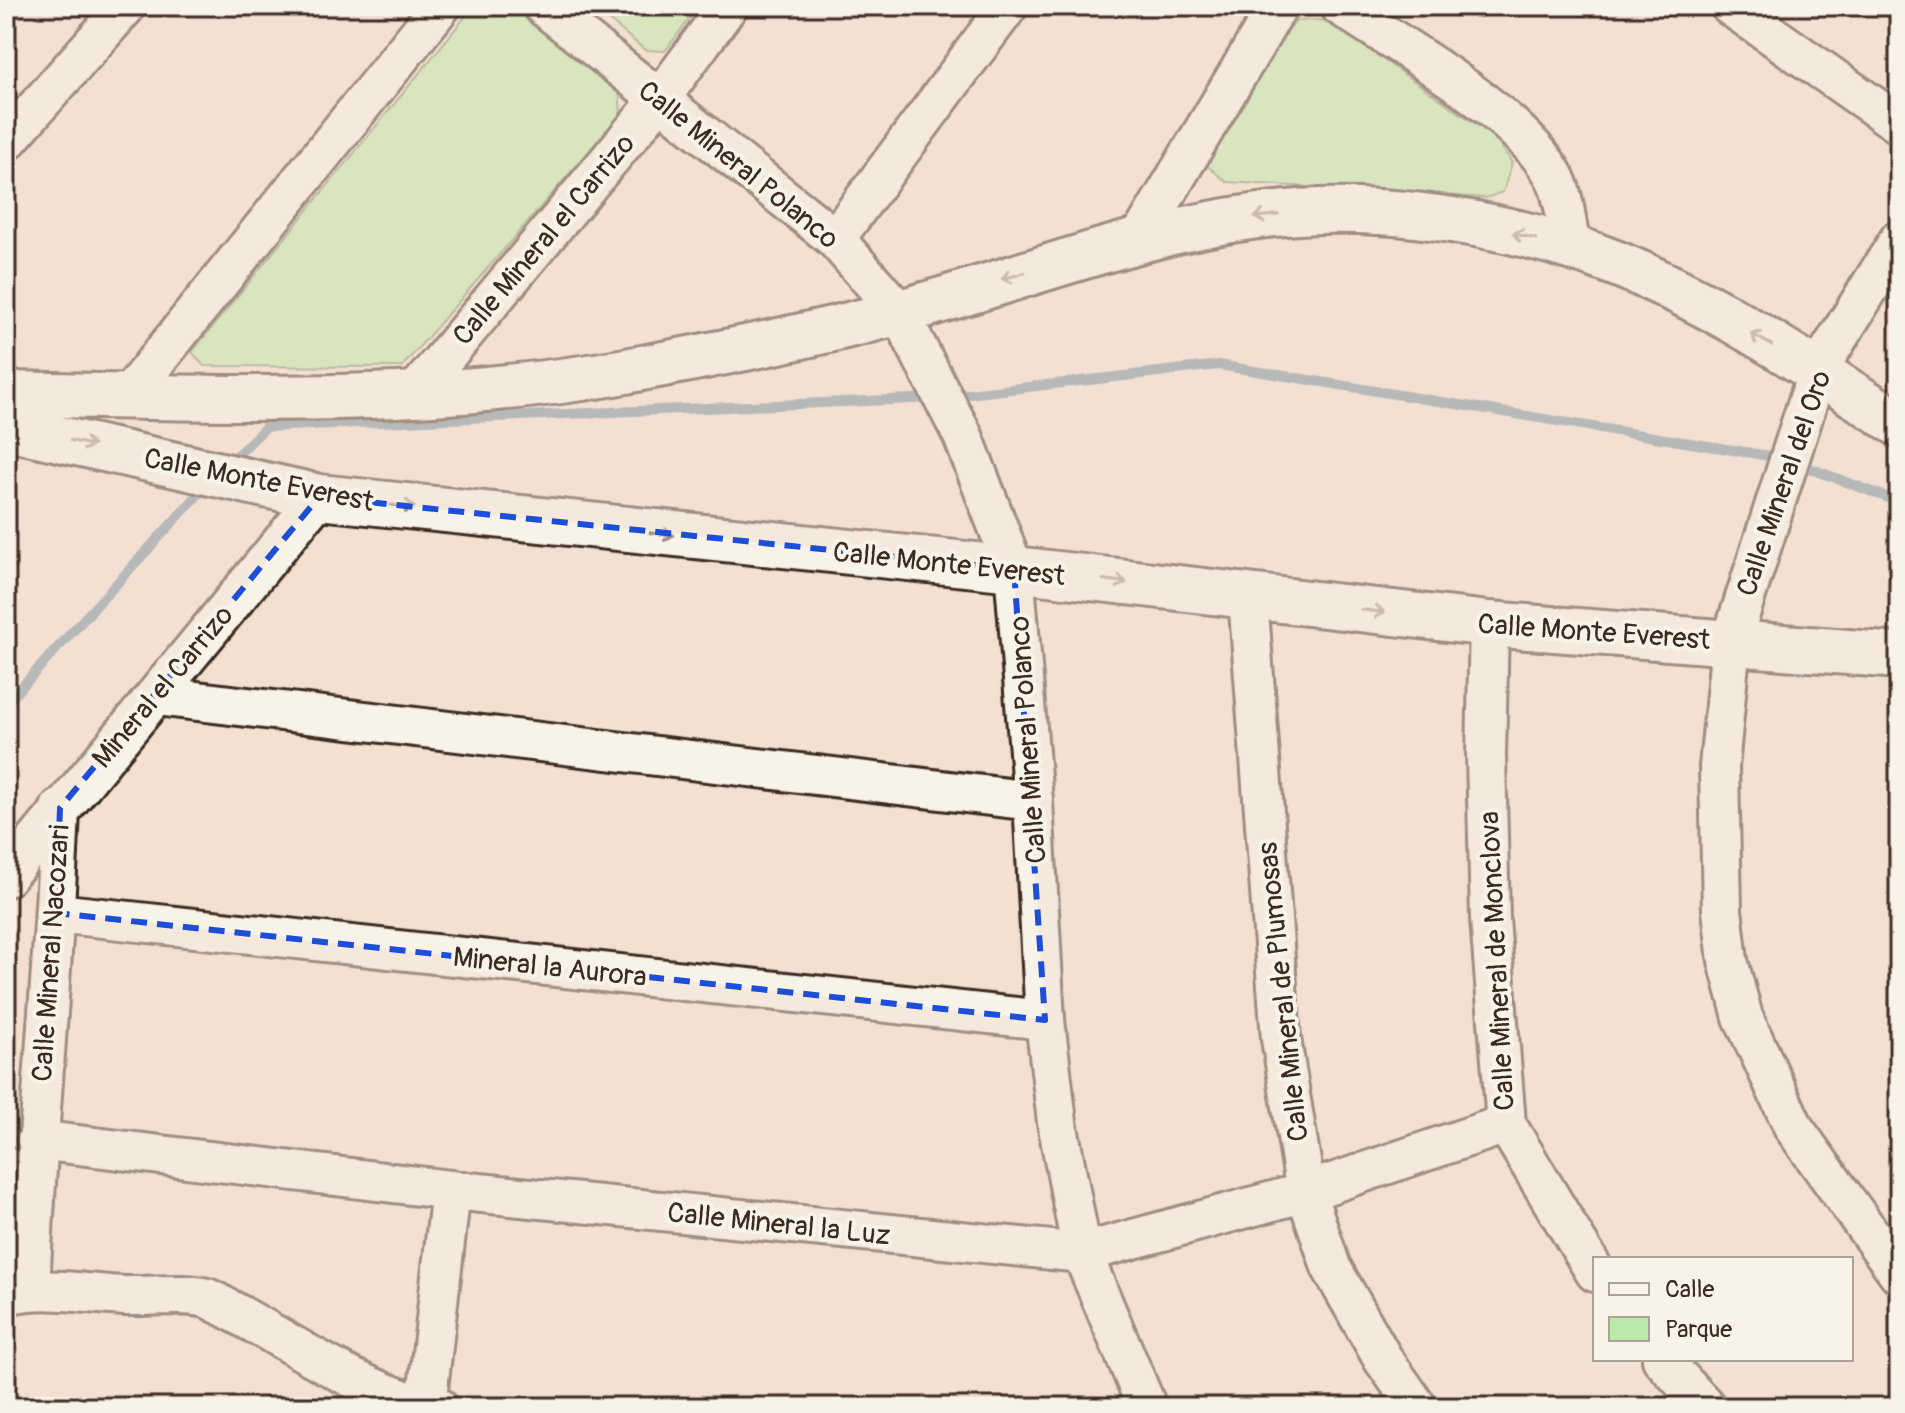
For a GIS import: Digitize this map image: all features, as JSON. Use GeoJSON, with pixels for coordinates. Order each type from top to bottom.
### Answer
{"type":"FeatureCollection","features":[{"type":"Feature","properties":{"kind":"street"},"geometry":{"type":"LineString","coordinates":[[6,142],[126,6]]}},
{"type":"Feature","properties":{"kind":"street"},"geometry":{"type":"LineString","coordinates":[[128,396],[441,6]]}},
{"type":"Feature","properties":{"kind":"street","name":"Calle Mineral Polanco"},"geometry":{"type":"LineString","coordinates":[[543,6],[835,239],[899,312],[944,396],[1014,569],[1033,801],[1045,1020],[1057,1122],[1082,1253],[1147,1407]]}},
{"type":"Feature","properties":{"kind":"street","name":"Calle Mineral el Carrizo"},"geometry":{"type":"LineString","coordinates":[[414,394],[660,99],[728,6]]}},
{"type":"Feature","properties":{"kind":"street"},"geometry":{"type":"LineString","coordinates":[[835,239],[1008,6]]}},
{"type":"Feature","properties":{"kind":"street"},"geometry":{"type":"LineString","coordinates":[[1138,241],[1278,6]]}},
{"type":"Feature","properties":{"kind":"street"},"geometry":{"type":"LineString","coordinates":[[1340,6],[1474,95],[1538,153],[1556,178],[1571,247]]}},
{"type":"Feature","properties":{"kind":"street"},"geometry":{"type":"LineString","coordinates":[[1730,6],[1899,124]]}},
{"type":"Feature","properties":{"kind":"street"},"geometry":{"type":"LineString","coordinates":[[6,394],[414,394],[606,374],[768,344],[899,312],[1138,241],[1270,214],[1341,212],[1459,222],[1571,247],[1671,290],[1818,370],[1899,424]]}},
{"type":"Feature","properties":{"kind":"street","name":"Calle Mineral del Oro"},"geometry":{"type":"LineString","coordinates":[[1899,240],[1818,370],[1731,642],[1719,767],[1722,910],[1732,975],[1743,1017],[1794,1128],[1899,1274]]}},
{"type":"Feature","properties":{"kind":"street","name":"Calle Monte Everest"},"geometry":{"type":"LineString","coordinates":[[6,427],[319,497],[1014,569],[1489,624],[1899,656]]}},
{"type":"Feature","properties":{"kind":"street","name":"Mineral el Carrizo"},"geometry":{"type":"LineString","coordinates":[[6,877],[319,497]]}},
{"type":"Feature","properties":{"kind":"street","name":"Calle Mineral de Plumosas"},"geometry":{"type":"LineString","coordinates":[[1248,597],[1281,1039],[1306,1192],[1331,1267],[1383,1359],[1417,1407]]}},
{"type":"Feature","properties":{"kind":"street","name":"Calle Mineral de Monclova"},"geometry":{"type":"LineString","coordinates":[[1489,624],[1486,755],[1490,919],[1506,1124],[1593,1269]]}},
{"type":"Feature","properties":{"kind":"street"},"geometry":{"type":"LineString","coordinates":[[156,696],[1033,801]]}},
{"type":"Feature","properties":{"kind":"street","name":"Calle Mineral Nacozari"},"geometry":{"type":"LineString","coordinates":[[18,1292],[37,1140],[56,913],[60,808]]}},
{"type":"Feature","properties":{"kind":"street","name":"Mineral la Aurora"},"geometry":{"type":"LineString","coordinates":[[56,913],[1045,1020]]}},
{"type":"Feature","properties":{"kind":"street","name":"Calle Mineral la Luz"},"geometry":{"type":"LineString","coordinates":[[37,1140],[451,1190],[1082,1253],[1306,1192],[1506,1124]]}},
{"type":"Feature","properties":{"kind":"street"},"geometry":{"type":"LineString","coordinates":[[18,1292],[127,1296],[186,1294],[207,1298],[325,1363],[402,1399],[432,1406],[451,1190]]}},
{"type":"Feature","properties":{"kind":"street"},"geometry":{"type":"LineString","coordinates":[[1664,1361],[1706,1407]]}},
{"type":"Feature","properties":{"kind":"highlighted area"},"geometry":{"type":"Polygon","coordinates":[[[319,497],[1014,569],[1045,1020],[56,913],[60,808],[319,497]]]}},
{"type":"Feature","properties":{"kind":"green space"},"geometry":{"type":"Polygon","coordinates":[[[474,6],[513,6],[619,90],[621,114],[402,367],[204,366],[192,352],[474,6]]]}},
{"type":"Feature","properties":{"kind":"green space"},"geometry":{"type":"Polygon","coordinates":[[[592,6],[699,6],[665,51],[645,50],[592,6]]]}},
{"type":"Feature","properties":{"kind":"green space"},"geometry":{"type":"Polygon","coordinates":[[[1326,20],[1496,138],[1512,163],[1503,192],[1486,198],[1227,182],[1204,163],[1208,130],[1296,21],[1326,20]]]}},
{"type":"Feature","properties":{"kind":"waterway"},"geometry":{"type":"LineString","coordinates":[[951,396],[1219,365],[1781,458]]}},
{"type":"Feature","properties":{"kind":"waterway"},"geometry":{"type":"LineString","coordinates":[[227,465],[266,427],[935,398]]}},
{"type":"Feature","properties":{"kind":"waterway"},"geometry":{"type":"LineString","coordinates":[[1796,463],[1899,502]]}},
{"type":"Feature","properties":{"kind":"waterway"},"geometry":{"type":"LineString","coordinates":[[6,704],[207,485]]}}]}
